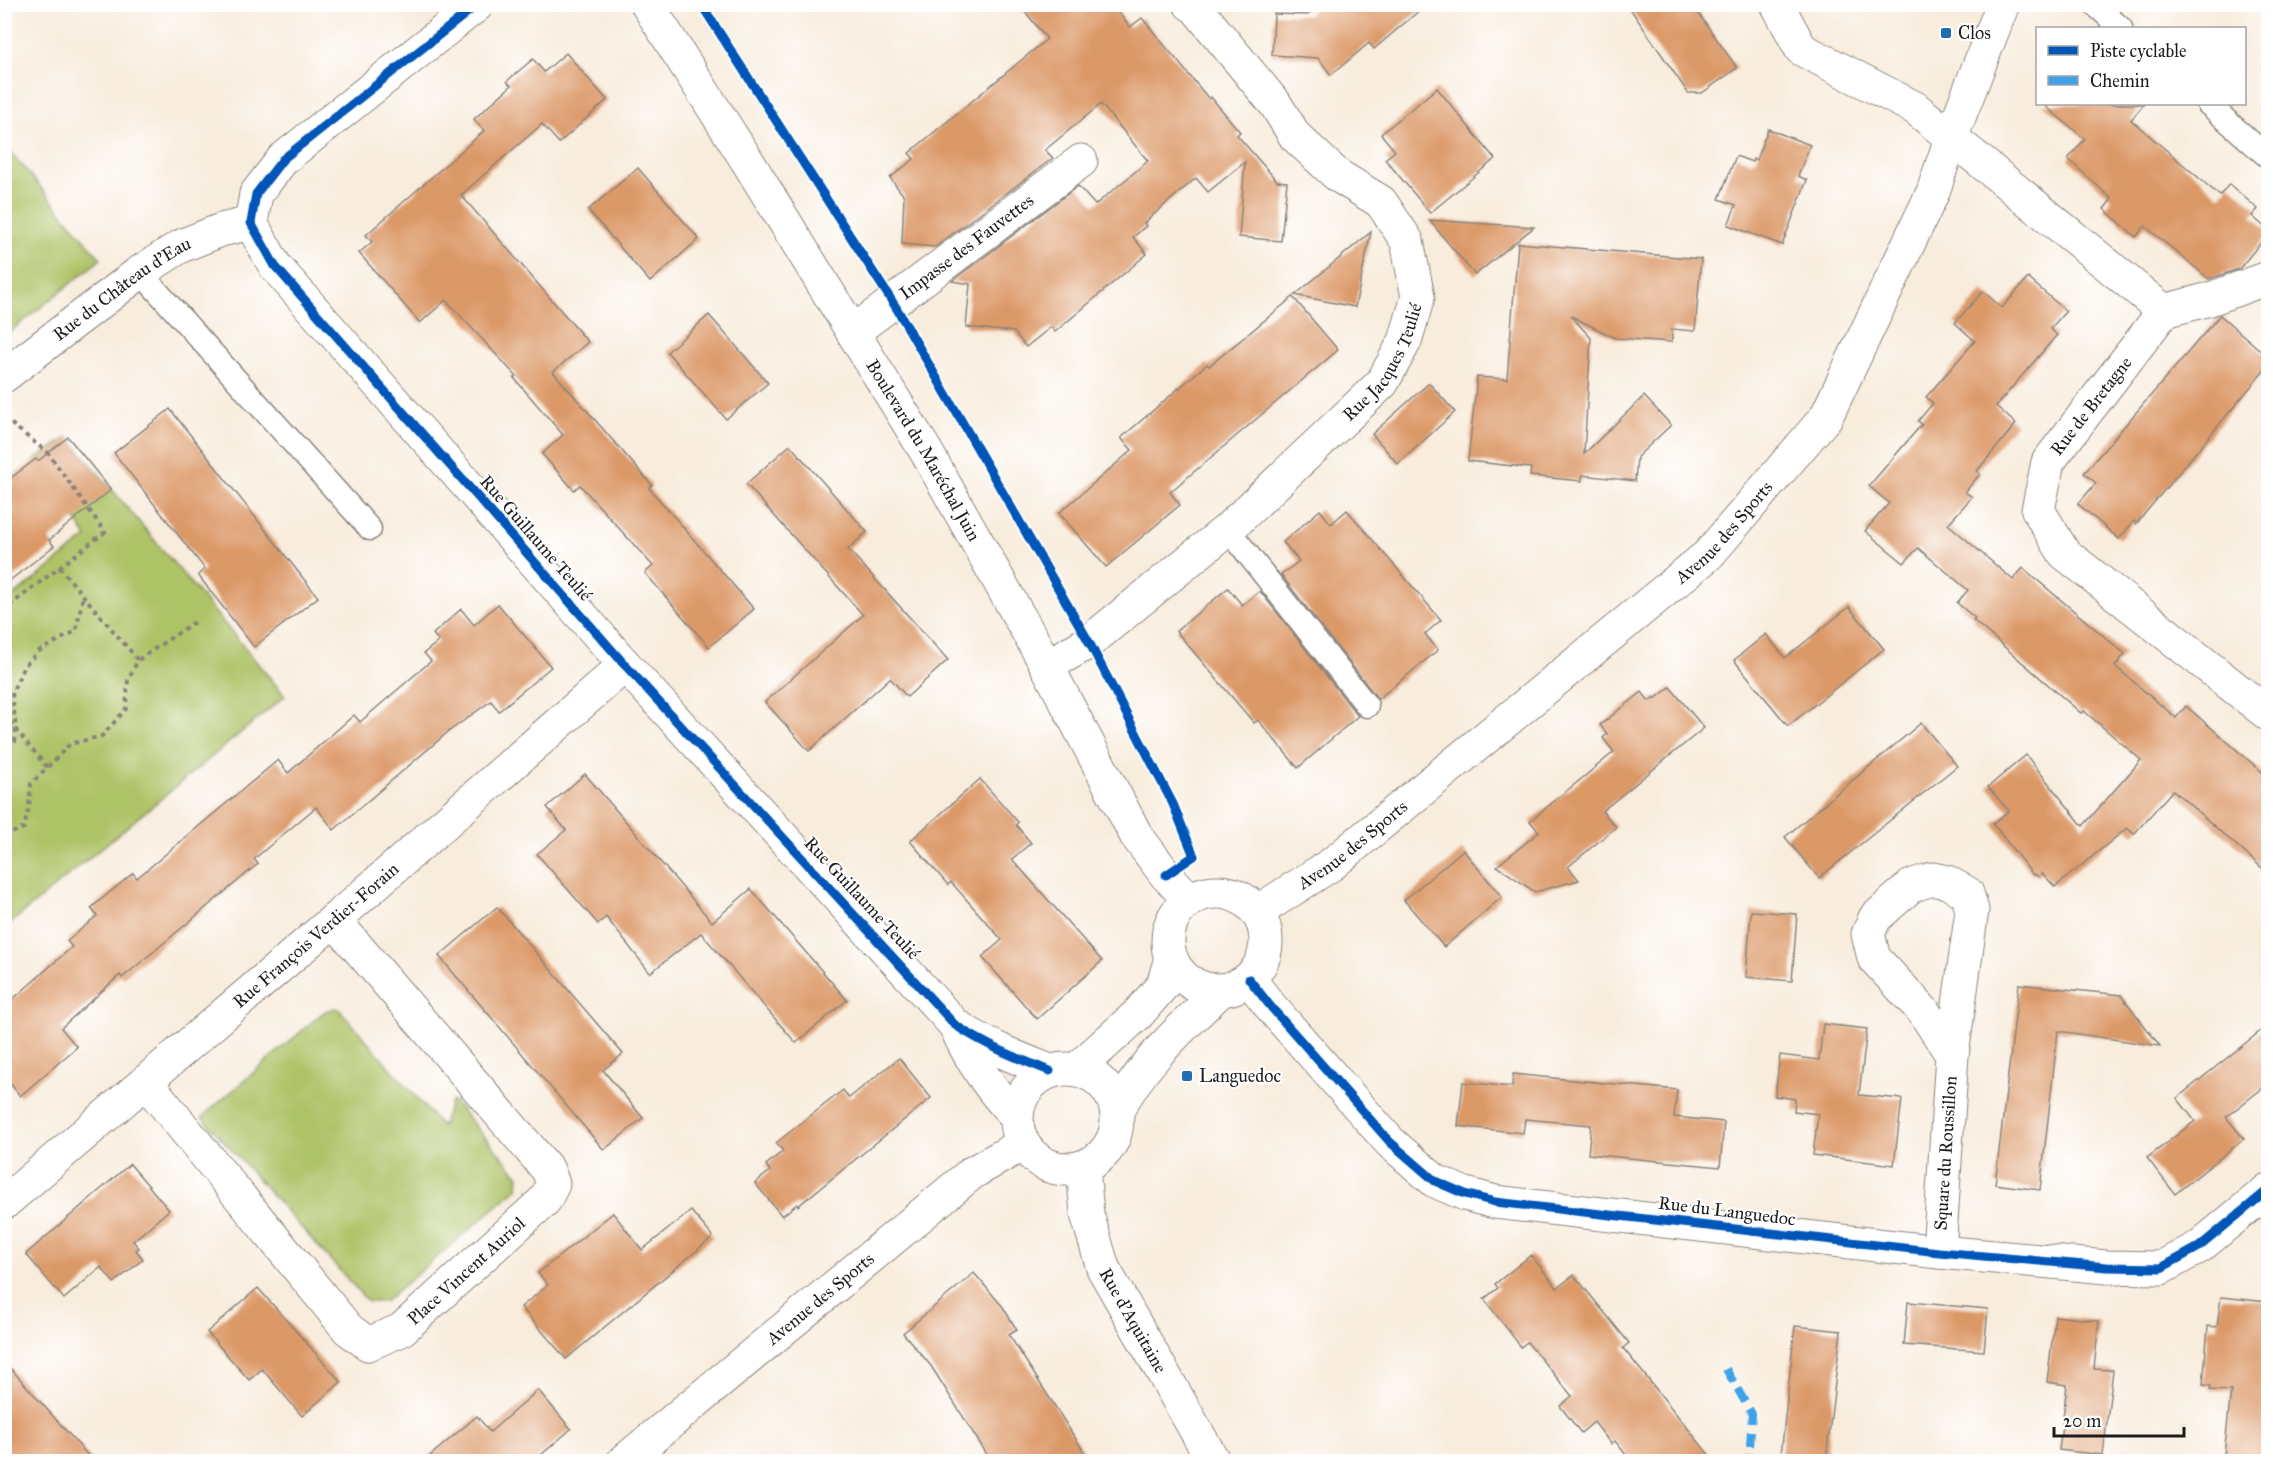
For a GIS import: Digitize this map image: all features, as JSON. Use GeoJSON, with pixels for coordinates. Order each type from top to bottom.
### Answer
{"type":"FeatureCollection","features":[{"type":"Feature","properties":{"kind":"street"},"geometry":{"type":"LineString","coordinates":[[251,223],[256,194],[283,159],[478,4]]}},
{"type":"Feature","properties":{"kind":"street","name":"Boulevard du Maréchal Juin"},"geometry":{"type":"LineString","coordinates":[[647,4],[748,162],[927,453],[1047,666],[1136,835],[1166,875],[1190,900]]}},
{"type":"Feature","properties":{"kind":"street","name":"Rue Jacques Teulié"},"geometry":{"type":"LineString","coordinates":[[1047,666],[1089,642],[1228,529],[1382,383],[1405,341],[1418,297],[1407,241],[1380,202],[1337,175],[1295,136],[1276,105],[1196,8],[1190,4]]}},
{"type":"Feature","properties":{"kind":"street"},"geometry":{"type":"LineString","coordinates":[[1777,4],[1801,49],[1915,108],[2164,311],[2210,299],[2268,278]]}},
{"type":"Feature","properties":{"kind":"street","name":"Avenue des Sports"},"geometry":{"type":"LineString","coordinates":[[1257,912],[1332,864],[1708,555],[1826,417],[1934,192],[1951,138],[2003,4]]}},
{"type":"Feature","properties":{"kind":"street","name":"Impasse des Fauvettes"},"geometry":{"type":"LineString","coordinates":[[854,332],[1081,161]]}},
{"type":"Feature","properties":{"kind":"street","name":"Rue du Château d'Eau"},"geometry":{"type":"LineString","coordinates":[[4,376],[140,272],[180,246],[221,230],[251,223]]}},
{"type":"Feature","properties":{"kind":"street","name":"Rue Guillaume Teulié"},"geometry":{"type":"LineString","coordinates":[[251,223],[275,266],[625,665],[956,1025],[976,1039],[1008,1055],[1064,1070]]}},
{"type":"Feature","properties":{"kind":"street","name":"Rue de Bretagne"},"geometry":{"type":"LineString","coordinates":[[2164,311],[2048,462],[2038,510],[2064,554],[2268,714]]}},
{"type":"Feature","properties":{"kind":"street","name":"Rue François Verdier-Forain"},"geometry":{"type":"LineString","coordinates":[[4,1203],[334,920],[625,665]]}},
{"type":"Feature","properties":{"kind":"street","name":"Square du Roussillon"},"geometry":{"type":"LineString","coordinates":[[1939,1252],[1953,1055],[1972,910],[1967,893],[1947,882],[1932,879],[1911,886],[1875,918],[1868,934],[1874,958],[1924,1012],[1953,1055]]}},
{"type":"Feature","properties":{"kind":"street"},"geometry":{"type":"LineString","coordinates":[[1117,1111],[1131,1085],[1163,1045],[1261,964],[1266,947],[1265,928],[1257,912],[1244,899],[1226,892],[1207,893],[1190,900],[1178,912],[1170,926],[1168,942],[1171,958],[1179,972],[1191,982],[1206,989],[1235,984]]}},
{"type":"Feature","properties":{"kind":"street","name":"Place Vincent Auriol"},"geometry":{"type":"LineString","coordinates":[[146,1082],[348,1329],[368,1344],[401,1330],[545,1200],[553,1184],[548,1170],[334,920]]}},
{"type":"Feature","properties":{"kind":"street"},"geometry":{"type":"LineString","coordinates":[[1064,1070],[1092,1074],[1104,1084],[1113,1097],[1117,1111],[1117,1129],[1110,1146],[1098,1159],[1083,1167],[1066,1170],[1049,1166],[1034,1157],[1020,1130],[1021,1097],[1033,1081],[1064,1070],[1094,1052],[1138,1014],[1163,985],[1171,958]]}},
{"type":"Feature","properties":{"kind":"street","name":"Rue du Languedoc"},"geometry":{"type":"LineString","coordinates":[[1235,984],[1270,1006],[1389,1142],[1436,1181],[1465,1194],[1495,1202],[1939,1252],[2107,1267],[2161,1268],[2199,1247],[2268,1190]]}},
{"type":"Feature","properties":{"kind":"street","name":"Rue Guillaume Teulié"},"geometry":{"type":"LineString","coordinates":[[956,1025],[964,1045],[1020,1130]]}},
{"type":"Feature","properties":{"kind":"street","name":"Avenue des Sports"},"geometry":{"type":"LineString","coordinates":[[623,1461],[972,1173],[1020,1130]]}},
{"type":"Feature","properties":{"kind":"street","name":"Rue d'Aquitaine"},"geometry":{"type":"LineString","coordinates":[[1083,1167],[1087,1214],[1103,1268],[1214,1461]]}},
{"type":"Feature","properties":{"kind":"lane"},"geometry":{"type":"LineString","coordinates":[[2094,4],[2120,27]]}},
{"type":"Feature","properties":{"kind":"lane"},"geometry":{"type":"LineString","coordinates":[[2209,105],[2268,157]]}},
{"type":"Feature","properties":{"kind":"lane"},"geometry":{"type":"LineString","coordinates":[[140,272],[370,529]]}},
{"type":"Feature","properties":{"kind":"lane"},"geometry":{"type":"LineString","coordinates":[[1228,529],[1367,706]]}},
{"type":"Feature","properties":{"kind":"path"},"geometry":{"type":"LineString","coordinates":[[4,418],[48,453],[105,532],[4,610]]}},
{"type":"Feature","properties":{"kind":"path"},"geometry":{"type":"LineString","coordinates":[[59,567],[138,660]]}},
{"type":"Feature","properties":{"kind":"path"},"geometry":{"type":"LineString","coordinates":[[4,749],[15,742],[12,693],[24,666],[39,651],[76,631],[83,596]]}},
{"type":"Feature","properties":{"kind":"path"},"geometry":{"type":"LineString","coordinates":[[4,836],[24,828],[32,784],[70,744],[102,736],[126,709],[128,680],[138,660],[196,621]]}},
{"type":"Feature","properties":{"kind":"path"},"geometry":{"type":"LineString","coordinates":[[4,715],[47,768]]}},
{"type":"Feature","properties":{"kind":"green space"},"geometry":{"type":"Polygon","coordinates":[[[4,144],[101,259],[5,336],[4,336],[4,144]]]}},
{"type":"Feature","properties":{"kind":"green space"},"geometry":{"type":"Polygon","coordinates":[[[68,437],[285,696],[5,928],[5,603],[87,537],[36,459],[68,437]]]}},
{"type":"Feature","properties":{"kind":"green space"},"geometry":{"type":"Polygon","coordinates":[[[335,1008],[340,1010],[442,1127],[451,1101],[454,1102],[519,1176],[518,1188],[384,1302],[368,1302],[202,1117],[325,1011],[335,1008]]]}},
{"type":"Feature","properties":{"kind":"building"},"geometry":{"type":"Polygon","coordinates":[[[1019,4],[1112,4],[1130,27],[1142,18],[1209,99],[1211,97],[1240,132],[1237,135],[1277,181],[1287,182],[1281,241],[1239,237],[1245,162],[1208,192],[1196,178],[1144,223],[1146,226],[1133,237],[1147,254],[1055,332],[1051,327],[1026,347],[1014,332],[966,327],[970,284],[952,281],[1078,186],[1095,205],[1148,161],[1101,104],[1045,150],[1053,158],[935,247],[902,244],[904,196],[890,178],[914,159],[909,153],[1047,39],[1019,4]]]}},
{"type":"Feature","properties":{"kind":"building"},"geometry":{"type":"Polygon","coordinates":[[[1320,4],[1427,4],[1374,49],[1369,43],[1331,75],[1318,58],[1272,55],[1274,14],[1308,15],[1320,4]]]}},
{"type":"Feature","properties":{"kind":"building"},"geometry":{"type":"Polygon","coordinates":[[[1627,4],[1692,4],[1737,68],[1702,93],[1688,93],[1627,4]]]}},
{"type":"Feature","properties":{"kind":"building"},"geometry":{"type":"Polygon","coordinates":[[[566,53],[607,100],[559,143],[542,124],[461,195],[588,342],[553,372],[652,485],[649,488],[754,609],[709,647],[645,573],[653,566],[580,485],[574,490],[542,454],[563,435],[514,378],[516,376],[446,300],[420,323],[359,253],[372,242],[366,235],[484,131],[474,119],[511,86],[507,81],[533,59],[544,72],[566,53]]]}},
{"type":"Feature","properties":{"kind":"building"},"geometry":{"type":"Polygon","coordinates":[[[1437,88],[1495,159],[1430,213],[1385,159],[1395,151],[1381,134],[1437,88]]]}},
{"type":"Feature","properties":{"kind":"building"},"geometry":{"type":"Polygon","coordinates":[[[2044,105],[2143,105],[2131,120],[2220,196],[2229,184],[2258,209],[2252,216],[2268,230],[2268,234],[2239,269],[2209,279],[2145,226],[2136,237],[2104,209],[2112,199],[2068,159],[2085,139],[2044,105]]]}},
{"type":"Feature","properties":{"kind":"building"},"geometry":{"type":"Polygon","coordinates":[[[1768,129],[1810,145],[1798,176],[1807,180],[1782,245],[1728,225],[1736,205],[1719,199],[1736,156],[1752,162],[1753,159],[1756,160],[1768,129]]]}},
{"type":"Feature","properties":{"kind":"building"},"geometry":{"type":"Polygon","coordinates":[[[638,168],[699,239],[650,282],[588,210],[638,168]]]}},
{"type":"Feature","properties":{"kind":"building"},"geometry":{"type":"Polygon","coordinates":[[[1429,220],[1534,227],[1475,275],[1429,220]]]}},
{"type":"Feature","properties":{"kind":"building"},"geometry":{"type":"Polygon","coordinates":[[[1371,232],[1355,307],[1295,295],[1371,232]]]}},
{"type":"Feature","properties":{"kind":"building"},"geometry":{"type":"Polygon","coordinates":[[[1518,243],[1701,259],[1695,331],[1672,329],[1672,342],[1615,338],[1571,316],[1591,338],[1584,454],[1644,396],[1671,425],[1637,457],[1635,481],[1582,475],[1582,481],[1530,476],[1531,468],[1468,461],[1477,377],[1507,379],[1518,243]]]}},
{"type":"Feature","properties":{"kind":"building"},"geometry":{"type":"Polygon","coordinates":[[[2028,278],[2066,311],[2050,329],[2057,335],[1996,406],[2016,424],[1977,471],[1980,474],[1965,492],[1972,497],[1948,524],[2013,580],[2023,568],[2125,654],[2115,666],[2176,718],[2186,706],[2268,777],[2268,873],[2173,790],[2134,834],[2127,828],[2055,887],[2042,873],[2038,877],[2033,875],[1993,824],[2009,811],[1988,787],[2026,755],[2083,826],[2141,760],[2084,711],[2081,713],[1973,620],[1975,618],[1957,603],[1968,590],[1918,548],[1904,563],[1865,531],[1889,503],[1869,486],[1922,424],[1918,421],[1933,403],[1926,397],[1975,341],[1955,323],[1983,291],[2002,308],[2028,278]]]}},
{"type":"Feature","properties":{"kind":"building"},"geometry":{"type":"Polygon","coordinates":[[[1293,297],[1338,350],[1170,492],[1180,505],[1106,567],[1059,513],[1132,450],[1121,438],[1207,364],[1209,366],[1293,297]]]}},
{"type":"Feature","properties":{"kind":"building"},"geometry":{"type":"Polygon","coordinates":[[[709,315],[768,383],[726,419],[667,352],[709,315]]]}},
{"type":"Feature","properties":{"kind":"building"},"geometry":{"type":"Polygon","coordinates":[[[2220,315],[2268,357],[2268,366],[2136,524],[2134,521],[2119,539],[2078,504],[2096,483],[2084,473],[2220,315]]]}},
{"type":"Feature","properties":{"kind":"building"},"geometry":{"type":"Polygon","coordinates":[[[1429,383],[1455,412],[1398,464],[1372,434],[1429,383]]]}},
{"type":"Feature","properties":{"kind":"building"},"geometry":{"type":"Polygon","coordinates":[[[170,409],[318,597],[254,647],[198,575],[205,569],[114,453],[170,409]]]}},
{"type":"Feature","properties":{"kind":"building"},"geometry":{"type":"Polygon","coordinates":[[[68,437],[111,490],[49,540],[54,546],[4,585],[4,483],[36,459],[38,461],[68,437]]]}},
{"type":"Feature","properties":{"kind":"building"},"geometry":{"type":"Polygon","coordinates":[[[790,445],[867,532],[848,549],[948,660],[907,697],[890,678],[809,751],[765,702],[863,615],[746,484],[790,445]]]}},
{"type":"Feature","properties":{"kind":"building"},"geometry":{"type":"Polygon","coordinates":[[[1320,510],[1331,524],[1347,510],[1441,620],[1425,634],[1438,650],[1378,699],[1281,575],[1299,561],[1283,542],[1320,510]]]}},
{"type":"Feature","properties":{"kind":"building"},"geometry":{"type":"Polygon","coordinates":[[[1228,588],[1242,605],[1260,591],[1358,716],[1298,768],[1258,720],[1254,723],[1176,631],[1228,588]]]}},
{"type":"Feature","properties":{"kind":"building"},"geometry":{"type":"Polygon","coordinates":[[[498,604],[551,667],[499,711],[491,701],[448,732],[334,830],[316,807],[254,859],[258,864],[122,978],[120,975],[61,1028],[77,1047],[20,1096],[4,1075],[4,1007],[72,947],[67,941],[97,916],[91,908],[133,873],[137,878],[278,760],[288,773],[354,715],[360,722],[431,661],[424,653],[439,641],[433,634],[461,609],[474,625],[498,604]]]}},
{"type":"Feature","properties":{"kind":"building"},"geometry":{"type":"Polygon","coordinates":[[[1849,607],[1884,649],[1788,726],[1734,660],[1766,634],[1785,658],[1849,607]]]}},
{"type":"Feature","properties":{"kind":"building"},"geometry":{"type":"Polygon","coordinates":[[[1670,687],[1704,728],[1602,811],[1616,827],[1568,867],[1579,880],[1535,892],[1497,866],[1539,832],[1530,821],[1614,752],[1603,738],[1607,734],[1600,725],[1642,692],[1649,701],[1670,687]]]}},
{"type":"Feature","properties":{"kind":"building"},"geometry":{"type":"Polygon","coordinates":[[[1921,723],[1957,766],[1819,878],[1785,837],[1921,723]]]}},
{"type":"Feature","properties":{"kind":"building"},"geometry":{"type":"Polygon","coordinates":[[[585,774],[712,922],[751,889],[847,1000],[796,1043],[701,933],[650,973],[606,917],[598,924],[537,854],[566,830],[547,807],[585,774]]]}},
{"type":"Feature","properties":{"kind":"building"},"geometry":{"type":"Polygon","coordinates":[[[980,779],[1018,822],[1016,825],[1031,843],[1012,859],[1102,961],[1037,1019],[982,957],[1002,940],[951,882],[948,885],[910,841],[980,779]]]}},
{"type":"Feature","properties":{"kind":"building"},"geometry":{"type":"Polygon","coordinates":[[[1463,850],[1502,897],[1444,947],[1404,900],[1463,850]]]}},
{"type":"Feature","properties":{"kind":"building"},"geometry":{"type":"Polygon","coordinates":[[[497,907],[623,1054],[603,1070],[643,1118],[604,1150],[439,956],[497,907]]]}},
{"type":"Feature","properties":{"kind":"building"},"geometry":{"type":"Polygon","coordinates":[[[1751,911],[1797,914],[1792,981],[1746,977],[1751,911]]]}},
{"type":"Feature","properties":{"kind":"building"},"geometry":{"type":"Polygon","coordinates":[[[2019,984],[2121,995],[2160,1046],[2058,1031],[2040,1190],[1995,1184],[2019,984]]]}},
{"type":"Feature","properties":{"kind":"building"},"geometry":{"type":"Polygon","coordinates":[[[1823,1024],[1867,1029],[1859,1095],[1902,1099],[1894,1165],[1813,1155],[1818,1114],[1794,1111],[1795,1099],[1775,1096],[1780,1055],[1819,1060],[1823,1024]]]}},
{"type":"Feature","properties":{"kind":"building"},"geometry":{"type":"Polygon","coordinates":[[[2268,1025],[2268,1084],[2226,1117],[2244,1139],[2175,1194],[2147,1158],[2195,1121],[2177,1098],[2268,1025]]]}},
{"type":"Feature","properties":{"kind":"building"},"geometry":{"type":"Polygon","coordinates":[[[899,1058],[931,1098],[798,1206],[797,1204],[782,1216],[755,1183],[770,1171],[766,1165],[783,1151],[776,1143],[843,1090],[849,1098],[899,1058]]]}},
{"type":"Feature","properties":{"kind":"building"},"geometry":{"type":"Polygon","coordinates":[[[1513,1074],[1677,1090],[1674,1117],[1724,1122],[1720,1167],[1588,1154],[1591,1125],[1525,1119],[1523,1133],[1458,1126],[1463,1082],[1512,1087],[1513,1074]]]}},
{"type":"Feature","properties":{"kind":"building"},"geometry":{"type":"Polygon","coordinates":[[[130,1164],[169,1210],[133,1241],[139,1248],[136,1250],[143,1259],[114,1283],[101,1267],[64,1299],[26,1254],[130,1164]]]}},
{"type":"Feature","properties":{"kind":"building"},"geometry":{"type":"Polygon","coordinates":[[[691,1211],[713,1237],[566,1359],[521,1307],[548,1285],[538,1273],[613,1213],[642,1250],[691,1211]]]}},
{"type":"Feature","properties":{"kind":"building"},"geometry":{"type":"Polygon","coordinates":[[[1531,1255],[1557,1288],[1574,1275],[1629,1343],[1623,1348],[1714,1461],[1631,1461],[1615,1441],[1611,1444],[1594,1422],[1581,1433],[1560,1406],[1572,1396],[1527,1342],[1521,1347],[1484,1299],[1498,1288],[1495,1284],[1531,1255]]]}},
{"type":"Feature","properties":{"kind":"building"},"geometry":{"type":"Polygon","coordinates":[[[974,1273],[1003,1307],[1017,1330],[1009,1335],[1090,1461],[991,1461],[931,1366],[903,1333],[974,1273]]]}},
{"type":"Feature","properties":{"kind":"building"},"geometry":{"type":"Polygon","coordinates":[[[258,1288],[341,1382],[302,1416],[262,1369],[249,1380],[207,1332],[258,1288]]]}},
{"type":"Feature","properties":{"kind":"building"},"geometry":{"type":"Polygon","coordinates":[[[2221,1297],[2268,1302],[2268,1460],[2224,1455],[2231,1391],[2210,1390],[2211,1386],[2203,1385],[2208,1326],[2217,1327],[2221,1297]]]}},
{"type":"Feature","properties":{"kind":"building"},"geometry":{"type":"Polygon","coordinates":[[[1908,1302],[1988,1309],[1984,1351],[1904,1345],[1908,1302]]]}},
{"type":"Feature","properties":{"kind":"building"},"geometry":{"type":"Polygon","coordinates":[[[2055,1316],[2099,1321],[2094,1369],[2113,1370],[2103,1455],[2059,1450],[2067,1385],[2047,1382],[2055,1316]]]}},
{"type":"Feature","properties":{"kind":"building"},"geometry":{"type":"Polygon","coordinates":[[[1795,1326],[1841,1331],[1826,1460],[1781,1455],[1795,1326]]]}},
{"type":"Feature","properties":{"kind":"building"},"geometry":{"type":"Polygon","coordinates":[[[4,1361],[93,1461],[4,1461],[4,1361]]]}},
{"type":"Feature","properties":{"kind":"building"},"geometry":{"type":"Polygon","coordinates":[[[538,1390],[571,1429],[534,1461],[424,1461],[477,1416],[490,1432],[538,1390]]]}},
{"type":"Feature","properties":{"kind":"marked path"},"geometry":{"type":"LineString","coordinates":[[1726,1369],[1752,1414],[1749,1462]]}},
{"type":"Feature","properties":{"kind":"cycle path"},"geometry":{"type":"LineString","coordinates":[[478,4],[283,159],[256,194],[251,223],[275,266],[625,665],[955,1025],[1001,1051],[1050,1071]]}},
{"type":"Feature","properties":{"kind":"cycle path"},"geometry":{"type":"LineString","coordinates":[[701,4],[897,309],[1089,642],[1173,804],[1194,856],[1166,875]]}},
{"type":"Feature","properties":{"kind":"cycle path"},"geometry":{"type":"LineString","coordinates":[[1249,979],[1390,1142],[1435,1181],[1465,1194],[1495,1202],[1939,1252],[2107,1267],[2161,1268],[2199,1247],[2268,1190]]}},
{"type":"Feature","properties":{"kind":"place","name":"Clos"},"geometry":{"type":"Point","coordinates":[1946,33]}},
{"type":"Feature","properties":{"kind":"place","name":"Languedoc"},"geometry":{"type":"Point","coordinates":[1187,1076]}}]}
